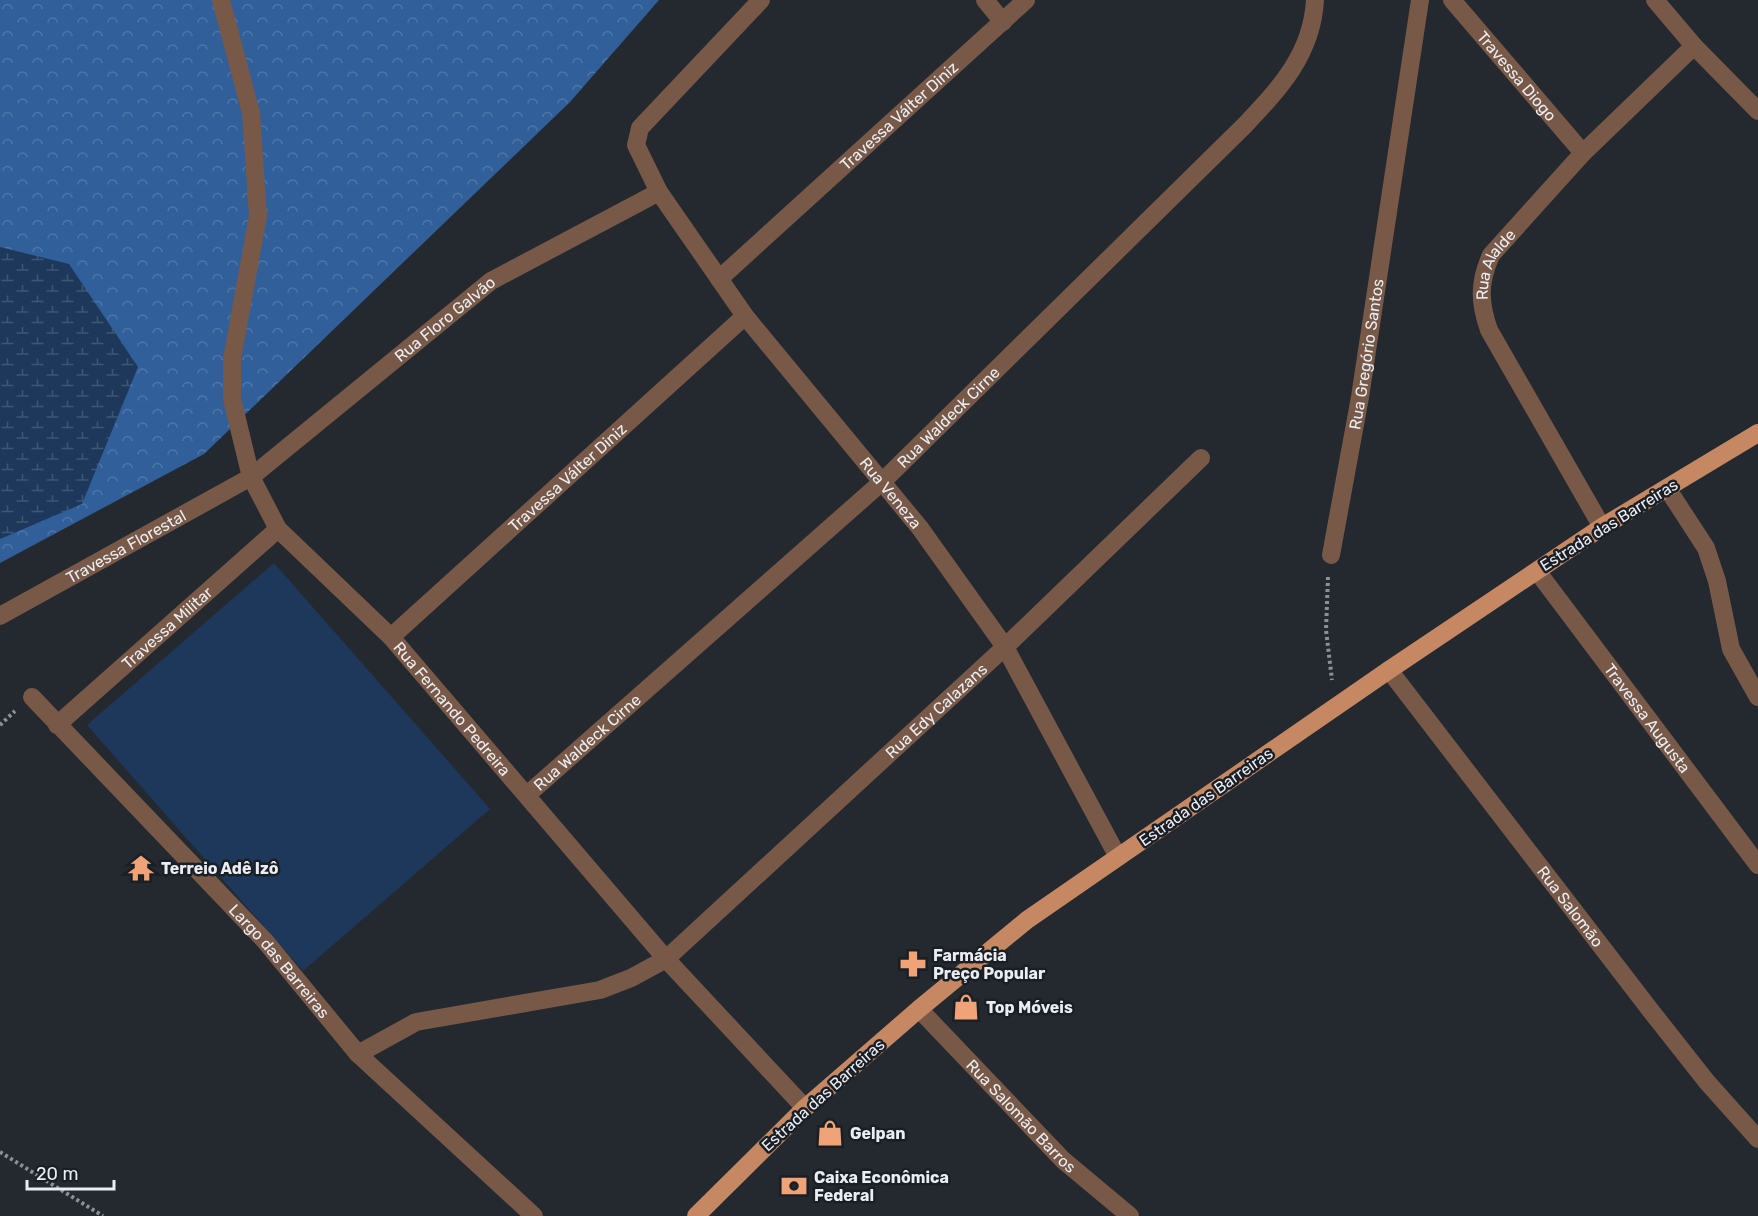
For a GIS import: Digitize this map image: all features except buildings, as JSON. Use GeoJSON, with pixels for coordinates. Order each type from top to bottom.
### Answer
{"type":"FeatureCollection","features":[{"type":"Feature","properties":{"kind":"main road","name":"Estrada das Barreiras"},"geometry":{"type":"LineString","coordinates":[[696,1216],[805,1108],[919,1009],[1027,920],[1389,670],[1602,527],[1757,436]]}},
{"type":"Feature","properties":{"kind":"street","name":"Rua Fernando Pedreira"},"geometry":{"type":"LineString","coordinates":[[221,0],[251,113],[258,216],[232,359],[232,399],[251,477],[278,530],[391,637],[666,958],[805,1108]]}},
{"type":"Feature","properties":{"kind":"street","name":"Rua Veneza"},"geometry":{"type":"LineString","coordinates":[[761,0],[640,128],[636,146],[659,192],[745,316],[920,528],[1005,647],[1118,857]]}},
{"type":"Feature","properties":{"kind":"street"},"geometry":{"type":"LineString","coordinates":[[985,0],[1004,22]]}},
{"type":"Feature","properties":{"kind":"street","name":"Travessa Válter Diniz"},"geometry":{"type":"LineString","coordinates":[[719,279],[1026,0]]}},
{"type":"Feature","properties":{"kind":"street","name":"Rua Waldeck Cirne"},"geometry":{"type":"LineString","coordinates":[[526,795],[883,481],[1280,88],[1301,58],[1314,19],[1315,0]]}},
{"type":"Feature","properties":{"kind":"street","name":"Rua Gregório Santos"},"geometry":{"type":"LineString","coordinates":[[1331,555],[1359,397],[1420,0]]}},
{"type":"Feature","properties":{"kind":"street","name":"Travessa Diogo"},"geometry":{"type":"LineString","coordinates":[[1452,0],[1583,153]]}},
{"type":"Feature","properties":{"kind":"street"},"geometry":{"type":"LineString","coordinates":[[1655,0],[1694,46],[1758,111]]}},
{"type":"Feature","properties":{"kind":"street","name":"Rua Alalde"},"geometry":{"type":"LineString","coordinates":[[1602,527],[1489,330],[1480,299],[1483,273],[1491,255],[1583,153],[1694,46]]}},
{"type":"Feature","properties":{"kind":"street","name":"Rua Floro Galvão"},"geometry":{"type":"LineString","coordinates":[[251,477],[491,281],[659,192]]}},
{"type":"Feature","properties":{"kind":"street","name":"Travessa Válter Diniz"},"geometry":{"type":"LineString","coordinates":[[391,637],[745,316]]}},
{"type":"Feature","properties":{"kind":"street","name":"Rua Edy Calazans"},"geometry":{"type":"LineString","coordinates":[[358,1054],[416,1022],[600,990],[631,978],[666,958],[1005,647],[1202,458]]}},
{"type":"Feature","properties":{"kind":"street","name":"Travessa Florestal"},"geometry":{"type":"LineString","coordinates":[[0,616],[251,477]]}},
{"type":"Feature","properties":{"kind":"street"},"geometry":{"type":"LineString","coordinates":[[1667,488],[1706,548],[1717,581],[1731,649],[1758,697]]}},
{"type":"Feature","properties":{"kind":"street","name":"Travessa Militar"},"geometry":{"type":"LineString","coordinates":[[57,725],[278,530]]}},
{"type":"Feature","properties":{"kind":"street","name":"Travessa Augusta"},"geometry":{"type":"LineString","coordinates":[[1537,571],[1758,865]]}},
{"type":"Feature","properties":{"kind":"street","name":"Rua Salomão"},"geometry":{"type":"LineString","coordinates":[[1389,670],[1665,1029],[1758,1139]]}},
{"type":"Feature","properties":{"kind":"street","name":"Largo das Barreiras"},"geometry":{"type":"LineString","coordinates":[[32,697],[265,941],[358,1054],[534,1216]]}},
{"type":"Feature","properties":{"kind":"street","name":"Rua Salomão Barros"},"geometry":{"type":"LineString","coordinates":[[919,1009],[1063,1160],[1130,1216]]}},
{"type":"Feature","properties":{"kind":"path"},"geometry":{"type":"LineString","coordinates":[[1331,555],[1326,594],[1326,630],[1335,708]]}},
{"type":"Feature","properties":{"kind":"path"},"geometry":{"type":"LineString","coordinates":[[0,1152],[103,1216]]}},
{"type":"Feature","properties":{"kind":"green space"},"geometry":{"type":"Polygon","coordinates":[[[0,0],[659,0],[570,102],[204,454],[0,563],[0,0]]]}},
{"type":"Feature","properties":{"kind":"green space"},"geometry":{"type":"Polygon","coordinates":[[[0,247],[69,264],[138,367],[82,504],[0,539],[0,247]]]}},
{"type":"Feature","properties":{"kind":"green space"},"geometry":{"type":"Polygon","coordinates":[[[274,563],[490,809],[303,971],[87,725],[274,563]]]}},
{"type":"Feature","properties":{"kind":"place","name":"Terreio Adê Izô"},"geometry":{"type":"Point","coordinates":[141,868]}},
{"type":"Feature","properties":{"kind":"place","name":"Farmácia Preço Popular"},"geometry":{"type":"Point","coordinates":[913,964]}},
{"type":"Feature","properties":{"kind":"place","name":"Top Móveis"},"geometry":{"type":"Point","coordinates":[966,1007]}},
{"type":"Feature","properties":{"kind":"place","name":"Gelpan"},"geometry":{"type":"Point","coordinates":[830,1133]}},
{"type":"Feature","properties":{"kind":"place","name":"Caixa Econômica Federal"},"geometry":{"type":"Point","coordinates":[794,1186]}}]}
